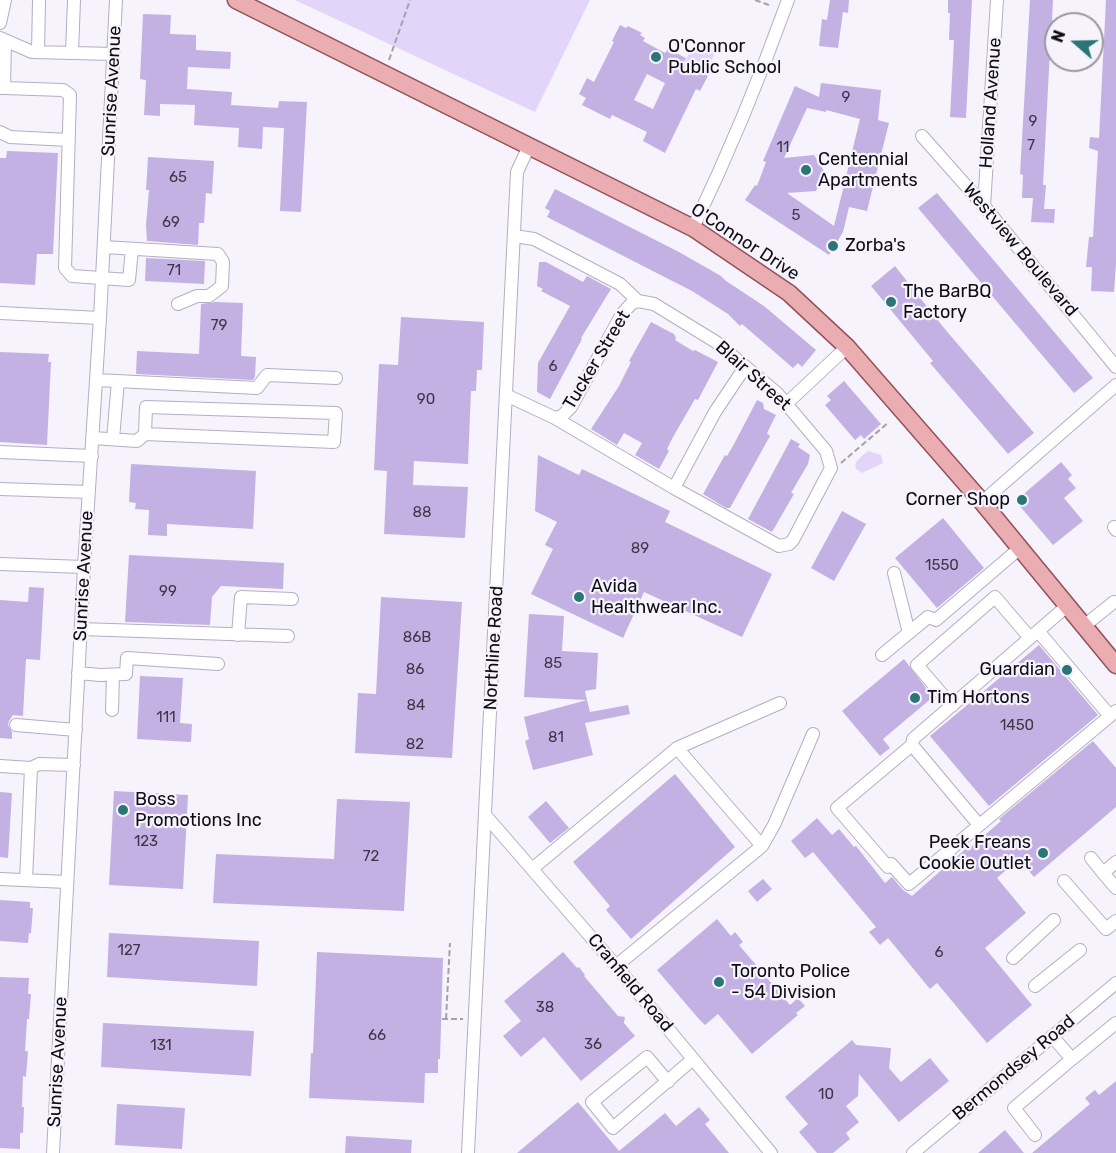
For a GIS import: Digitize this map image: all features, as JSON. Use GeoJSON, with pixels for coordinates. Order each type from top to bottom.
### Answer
{"type":"FeatureCollection","features":[{"type":"Feature","properties":{"kind":"main road","name":"O'Connor Drive"},"geometry":{"type":"LineString","coordinates":[[236,0],[693,228],[789,293],[847,346],[982,502],[1116,665]]}},
{"type":"Feature","properties":{"kind":"street"},"geometry":{"type":"LineString","coordinates":[[0,23],[5,0]]}},
{"type":"Feature","properties":{"kind":"street"},"geometry":{"type":"LineString","coordinates":[[38,52],[39,0]]}},
{"type":"Feature","properties":{"kind":"street"},"geometry":{"type":"LineString","coordinates":[[72,53],[74,0]]}},
{"type":"Feature","properties":{"kind":"street","name":"Sunrise Avenue"},"geometry":{"type":"LineString","coordinates":[[53,1153],[116,0]]}},
{"type":"Feature","properties":{"kind":"street"},"geometry":{"type":"LineString","coordinates":[[693,228],[737,134],[788,0]]}},
{"type":"Feature","properties":{"kind":"street","name":"Holland Avenue"},"geometry":{"type":"LineString","coordinates":[[984,206],[997,0]]}},
{"type":"Feature","properties":{"kind":"street"},"geometry":{"type":"LineString","coordinates":[[113,54],[38,52],[3,40],[2,88],[63,90],[70,95],[65,268],[72,276],[129,280],[132,249]]}},
{"type":"Feature","properties":{"kind":"street"},"geometry":{"type":"LineString","coordinates":[[0,132],[10,137],[69,140]]}},
{"type":"Feature","properties":{"kind":"street","name":"Westview Boulevard"},"geometry":{"type":"LineString","coordinates":[[922,136],[984,206],[1116,367]]}},
{"type":"Feature","properties":{"kind":"street","name":"Northline Road"},"geometry":{"type":"LineString","coordinates":[[468,1153],[517,172],[529,146]]}},
{"type":"Feature","properties":{"kind":"street","name":"Blair Street"},"geometry":{"type":"LineString","coordinates":[[506,395],[555,418],[779,546],[784,546],[793,540],[831,468],[826,451],[777,393],[716,342],[654,304],[638,301],[620,284],[534,240],[514,236]]}},
{"type":"Feature","properties":{"kind":"street"},"geometry":{"type":"LineString","coordinates":[[104,248],[218,254],[224,262],[222,286],[209,296],[197,296],[178,304]]}},
{"type":"Feature","properties":{"kind":"street","name":"Tucker Street"},"geometry":{"type":"LineString","coordinates":[[555,418],[562,416],[571,406],[622,314],[632,303],[638,301]]}},
{"type":"Feature","properties":{"kind":"street"},"geometry":{"type":"LineString","coordinates":[[0,313],[100,318]]}},
{"type":"Feature","properties":{"kind":"street"},"geometry":{"type":"LineString","coordinates":[[786,404],[847,346]]}},
{"type":"Feature","properties":{"kind":"street"},"geometry":{"type":"LineString","coordinates":[[674,488],[715,412],[745,367]]}},
{"type":"Feature","properties":{"kind":"street"},"geometry":{"type":"LineString","coordinates":[[96,385],[257,388],[267,375],[336,378]]}},
{"type":"Feature","properties":{"kind":"street"},"geometry":{"type":"LineString","coordinates":[[982,502],[1116,385]]}},
{"type":"Feature","properties":{"kind":"street"},"geometry":{"type":"LineString","coordinates":[[113,439],[117,386]]}},
{"type":"Feature","properties":{"kind":"street"},"geometry":{"type":"LineString","coordinates":[[93,438],[137,441],[146,434],[334,442],[336,413],[146,407],[146,434]]}},
{"type":"Feature","properties":{"kind":"street"},"geometry":{"type":"LineString","coordinates":[[0,452],[92,456]]}},
{"type":"Feature","properties":{"kind":"street"},"geometry":{"type":"LineString","coordinates":[[0,489],[89,492]]}},
{"type":"Feature","properties":{"kind":"street"},"geometry":{"type":"LineString","coordinates":[[882,655],[928,617],[936,620],[1020,549]]}},
{"type":"Feature","properties":{"kind":"street"},"geometry":{"type":"LineString","coordinates":[[0,564],[84,567]]}},
{"type":"Feature","properties":{"kind":"street"},"geometry":{"type":"LineString","coordinates":[[894,573],[909,633]]}},
{"type":"Feature","properties":{"kind":"street"},"geometry":{"type":"LineString","coordinates":[[238,635],[241,597],[292,599]]}},
{"type":"Feature","properties":{"kind":"street"},"geometry":{"type":"LineString","coordinates":[[951,706],[917,665],[996,597],[1034,635],[1113,713],[909,884],[891,864],[888,867],[837,808],[912,746],[913,739],[1034,635],[1067,606]]}},
{"type":"Feature","properties":{"kind":"street"},"geometry":{"type":"LineString","coordinates":[[1084,626],[1113,602]]}},
{"type":"Feature","properties":{"kind":"street"},"geometry":{"type":"LineString","coordinates":[[81,629],[288,636]]}},
{"type":"Feature","properties":{"kind":"street"},"geometry":{"type":"LineString","coordinates":[[78,673],[126,675],[127,658],[218,664]]}},
{"type":"Feature","properties":{"kind":"street"},"geometry":{"type":"LineString","coordinates":[[112,710],[113,675]]}},
{"type":"Feature","properties":{"kind":"street"},"geometry":{"type":"LineString","coordinates":[[532,869],[677,748],[780,703]]}},
{"type":"Feature","properties":{"kind":"street"},"geometry":{"type":"LineString","coordinates":[[16,725],[75,730]]}},
{"type":"Feature","properties":{"kind":"street"},"geometry":{"type":"LineString","coordinates":[[616,966],[762,846],[774,825],[813,734]]}},
{"type":"Feature","properties":{"kind":"street"},"geometry":{"type":"LineString","coordinates":[[912,746],[979,825]]}},
{"type":"Feature","properties":{"kind":"street"},"geometry":{"type":"LineString","coordinates":[[677,748],[762,846]]}},
{"type":"Feature","properties":{"kind":"street"},"geometry":{"type":"LineString","coordinates":[[0,766],[31,768],[39,764],[74,765]]}},
{"type":"Feature","properties":{"kind":"street"},"geometry":{"type":"LineString","coordinates":[[26,880],[31,768]]}},
{"type":"Feature","properties":{"kind":"street","name":"Cranfield Road"},"geometry":{"type":"LineString","coordinates":[[486,816],[616,966],[771,1153]]}},
{"type":"Feature","properties":{"kind":"street"},"geometry":{"type":"LineString","coordinates":[[1091,858],[1116,888]]}},
{"type":"Feature","properties":{"kind":"street"},"geometry":{"type":"LineString","coordinates":[[1103,873],[1116,862]]}},
{"type":"Feature","properties":{"kind":"street"},"geometry":{"type":"LineString","coordinates":[[0,879],[68,882]]}},
{"type":"Feature","properties":{"kind":"street"},"geometry":{"type":"LineString","coordinates":[[1064,881],[1106,929],[1116,921]]}},
{"type":"Feature","properties":{"kind":"street"},"geometry":{"type":"LineString","coordinates":[[1013,958],[1054,920]]}},
{"type":"Feature","properties":{"kind":"street"},"geometry":{"type":"LineString","coordinates":[[1035,986],[1080,950]]}},
{"type":"Feature","properties":{"kind":"street","name":"Bermondsey Road"},"geometry":{"type":"LineString","coordinates":[[913,1153],[1116,983]]}},
{"type":"Feature","properties":{"kind":"street"},"geometry":{"type":"LineString","coordinates":[[1035,1135],[1014,1108],[1116,1023]]}},
{"type":"Feature","properties":{"kind":"street"},"geometry":{"type":"LineString","coordinates":[[1052,1036],[1072,1059]]}},
{"type":"Feature","properties":{"kind":"street"},"geometry":{"type":"LineString","coordinates":[[668,1082],[647,1058],[592,1102],[613,1128],[668,1082],[693,1059]]}},
{"type":"Feature","properties":{"kind":"path"},"geometry":{"type":"LineString","coordinates":[[385,74],[410,0]]}},
{"type":"Feature","properties":{"kind":"path"},"geometry":{"type":"LineString","coordinates":[[755,0],[769,5]]}},
{"type":"Feature","properties":{"kind":"path"},"geometry":{"type":"LineString","coordinates":[[841,463],[889,422]]}},
{"type":"Feature","properties":{"kind":"path"},"geometry":{"type":"LineString","coordinates":[[446,1019],[450,943]]}},
{"type":"Feature","properties":{"kind":"path"},"geometry":{"type":"LineString","coordinates":[[442,1019],[475,1019]]}},
{"type":"Feature","properties":{"kind":"shaded area"},"geometry":{"type":"Polygon","coordinates":[[[295,0],[590,0],[535,112],[295,0]]]}},
{"type":"Feature","properties":{"kind":"shaded area"},"geometry":{"type":"Polygon","coordinates":[[[695,42],[716,51],[705,73],[684,63],[695,42]]]}},
{"type":"Feature","properties":{"kind":"shaded area"},"geometry":{"type":"Polygon","coordinates":[[[868,451],[881,455],[883,463],[862,473],[855,466],[868,451]]]}},
{"type":"Feature","properties":{"kind":"building"},"geometry":{"type":"Polygon","coordinates":[[[830,0],[849,0],[848,13],[843,12],[838,48],[819,46],[822,19],[827,20],[830,0]]]}},
{"type":"Feature","properties":{"kind":"building"},"geometry":{"type":"Polygon","coordinates":[[[948,0],[972,0],[966,118],[950,117],[954,40],[949,40],[948,0]]]}},
{"type":"Feature","properties":{"kind":"building"},"geometry":{"type":"Polygon","coordinates":[[[1030,0],[1053,0],[1052,12],[1044,12],[1044,72],[1049,72],[1043,185],[1046,185],[1044,209],[1055,209],[1054,223],[1031,222],[1033,198],[1022,198],[1023,175],[1020,174],[1030,0]]]}},
{"type":"Feature","properties":{"kind":"building"},"geometry":{"type":"Polygon","coordinates":[[[1106,0],[1116,0],[1116,263],[1114,292],[1091,291],[1092,267],[1086,267],[1089,237],[1093,237],[1098,151],[1089,148],[1090,137],[1099,138],[1106,0]]]}},
{"type":"Feature","properties":{"kind":"building"},"geometry":{"type":"Polygon","coordinates":[[[143,14],[171,15],[170,34],[196,35],[196,50],[231,52],[230,69],[188,67],[187,89],[232,92],[231,105],[278,108],[279,101],[307,102],[301,212],[280,211],[284,128],[263,127],[262,149],[238,147],[239,128],[194,125],[195,105],[160,104],[160,116],[144,115],[146,80],[140,79],[143,14]]]}},
{"type":"Feature","properties":{"kind":"building"},"geometry":{"type":"Polygon","coordinates":[[[620,25],[626,28],[628,26],[642,33],[640,35],[645,38],[643,41],[665,53],[668,49],[686,58],[683,63],[708,76],[700,91],[696,89],[665,153],[643,141],[647,132],[612,115],[610,119],[582,105],[586,98],[579,94],[587,78],[594,82],[614,42],[612,41],[620,25]],[[647,74],[634,100],[653,109],[665,83],[647,74]]]}},
{"type":"Feature","properties":{"kind":"building","name":"Centennial Apartments"},"geometry":{"type":"Polygon","coordinates":[[[821,83],[881,90],[878,120],[889,123],[867,211],[849,207],[843,232],[829,255],[745,200],[755,185],[757,186],[766,162],[763,161],[795,86],[819,97],[821,83]],[[807,108],[784,158],[814,155],[825,173],[816,191],[787,193],[834,226],[860,119],[826,110],[826,112],[807,108]]]}},
{"type":"Feature","properties":{"kind":"building"},"geometry":{"type":"Polygon","coordinates":[[[7,151],[58,153],[53,254],[37,254],[35,285],[0,283],[0,158],[6,158],[7,151]]]}},
{"type":"Feature","properties":{"kind":"building"},"geometry":{"type":"Polygon","coordinates":[[[148,157],[214,161],[212,194],[206,193],[204,223],[199,223],[198,245],[147,241],[148,157]]]}},
{"type":"Feature","properties":{"kind":"building"},"geometry":{"type":"Polygon","coordinates":[[[555,189],[721,276],[764,306],[816,350],[802,367],[798,363],[793,368],[742,324],[740,326],[728,314],[692,291],[547,217],[550,211],[545,208],[555,189]]]}},
{"type":"Feature","properties":{"kind":"building"},"geometry":{"type":"Polygon","coordinates":[[[937,193],[1093,378],[1074,393],[918,208],[937,193]]]}},
{"type":"Feature","properties":{"kind":"building"},"geometry":{"type":"Polygon","coordinates":[[[146,258],[205,261],[204,284],[145,281],[146,258]]]}},
{"type":"Feature","properties":{"kind":"building"},"geometry":{"type":"Polygon","coordinates":[[[539,262],[546,262],[583,282],[587,276],[611,289],[581,338],[550,399],[537,392],[538,363],[570,306],[541,291],[543,289],[537,286],[539,262]]]}},
{"type":"Feature","properties":{"kind":"building"},"geometry":{"type":"Polygon","coordinates":[[[895,266],[944,328],[1034,433],[1008,454],[930,363],[933,361],[871,286],[895,266]]]}},
{"type":"Feature","properties":{"kind":"building"},"geometry":{"type":"Polygon","coordinates":[[[243,303],[241,356],[256,357],[253,380],[136,374],[137,351],[199,354],[201,304],[243,303]]]}},
{"type":"Feature","properties":{"kind":"building"},"geometry":{"type":"Polygon","coordinates":[[[401,317],[484,322],[482,370],[477,370],[476,391],[471,391],[468,464],[414,461],[413,485],[468,487],[464,538],[384,534],[387,471],[374,470],[379,364],[398,365],[401,317]]]}},
{"type":"Feature","properties":{"kind":"building"},"geometry":{"type":"Polygon","coordinates":[[[651,322],[674,334],[675,340],[693,351],[718,362],[698,400],[695,399],[673,437],[667,449],[669,451],[659,469],[635,455],[642,443],[624,433],[617,445],[591,429],[619,386],[631,362],[629,361],[651,322]]]}},
{"type":"Feature","properties":{"kind":"building"},"geometry":{"type":"Polygon","coordinates":[[[0,352],[49,354],[48,362],[51,362],[47,445],[0,442],[0,352]]]}},
{"type":"Feature","properties":{"kind":"building"},"geometry":{"type":"Polygon","coordinates":[[[844,381],[881,424],[864,439],[861,435],[855,440],[825,405],[831,400],[827,396],[844,381]]]}},
{"type":"Feature","properties":{"kind":"building"},"geometry":{"type":"Polygon","coordinates":[[[757,400],[763,403],[764,409],[776,415],[767,433],[770,436],[730,508],[726,508],[703,494],[725,455],[727,456],[734,444],[757,400]]]}},
{"type":"Feature","properties":{"kind":"building"},"geometry":{"type":"Polygon","coordinates":[[[791,439],[800,444],[798,447],[810,455],[808,464],[791,493],[794,494],[772,532],[748,519],[791,439]]]}},
{"type":"Feature","properties":{"kind":"building"},"geometry":{"type":"Polygon","coordinates":[[[538,455],[579,475],[582,469],[670,511],[665,522],[772,574],[742,637],[644,592],[623,638],[531,594],[553,549],[545,545],[557,522],[535,511],[538,455]]]}},
{"type":"Feature","properties":{"kind":"building"},"geometry":{"type":"Polygon","coordinates":[[[1061,462],[1072,475],[1068,479],[1076,488],[1064,498],[1083,521],[1053,545],[1018,504],[1019,498],[1061,462]]]}},
{"type":"Feature","properties":{"kind":"building"},"geometry":{"type":"Polygon","coordinates":[[[131,464],[256,471],[253,529],[167,524],[167,536],[148,535],[149,510],[135,509],[136,503],[129,502],[131,464]]]}},
{"type":"Feature","properties":{"kind":"building"},"geometry":{"type":"Polygon","coordinates":[[[842,511],[866,524],[834,581],[811,568],[842,511]]]}},
{"type":"Feature","properties":{"kind":"building"},"geometry":{"type":"Polygon","coordinates":[[[943,518],[984,568],[937,608],[895,558],[943,518]]]}},
{"type":"Feature","properties":{"kind":"building"},"geometry":{"type":"Polygon","coordinates":[[[129,555],[284,563],[283,589],[221,586],[212,597],[210,625],[125,622],[129,555]]]}},
{"type":"Feature","properties":{"kind":"building"},"geometry":{"type":"Polygon","coordinates":[[[29,587],[44,588],[40,660],[26,659],[23,716],[13,715],[9,721],[12,739],[0,738],[0,600],[28,602],[29,587]]]}},
{"type":"Feature","properties":{"kind":"building"},"geometry":{"type":"Polygon","coordinates":[[[381,597],[462,602],[452,758],[355,753],[358,693],[376,694],[381,597]]]}},
{"type":"Feature","properties":{"kind":"building"},"geometry":{"type":"Polygon","coordinates":[[[529,614],[564,616],[562,651],[598,653],[596,689],[585,691],[587,700],[524,697],[529,614]]]}},
{"type":"Feature","properties":{"kind":"building"},"geometry":{"type":"Polygon","coordinates":[[[1039,645],[1098,715],[989,806],[930,736],[1039,645]]]}},
{"type":"Feature","properties":{"kind":"building"},"geometry":{"type":"Polygon","coordinates":[[[904,659],[933,697],[883,739],[890,748],[880,756],[842,711],[904,659]]]}},
{"type":"Feature","properties":{"kind":"building"},"geometry":{"type":"Polygon","coordinates":[[[140,676],[183,678],[180,723],[192,724],[191,742],[137,739],[140,676]]]}},
{"type":"Feature","properties":{"kind":"building"},"geometry":{"type":"Polygon","coordinates":[[[587,700],[590,712],[628,705],[630,714],[585,723],[593,755],[533,770],[525,741],[529,739],[524,717],[587,700]]]}},
{"type":"Feature","properties":{"kind":"building"},"geometry":{"type":"Polygon","coordinates":[[[1093,741],[1116,768],[1116,807],[1034,877],[1019,859],[997,878],[1026,913],[985,948],[1032,1005],[987,1043],[937,983],[930,989],[888,938],[880,945],[869,932],[876,927],[813,852],[805,858],[791,841],[817,818],[832,835],[839,829],[854,847],[856,846],[885,883],[892,877],[903,890],[912,896],[1001,821],[999,819],[1093,741]]]}},
{"type":"Feature","properties":{"kind":"building"},"geometry":{"type":"Polygon","coordinates":[[[675,774],[735,847],[631,939],[606,910],[610,906],[573,862],[675,774]]]}},
{"type":"Feature","properties":{"kind":"building"},"geometry":{"type":"Polygon","coordinates":[[[114,791],[188,795],[183,889],[109,885],[114,791]]]}},
{"type":"Feature","properties":{"kind":"building"},"geometry":{"type":"Polygon","coordinates":[[[0,792],[12,793],[8,858],[0,857],[0,792]]]}},
{"type":"Feature","properties":{"kind":"building"},"geometry":{"type":"Polygon","coordinates":[[[337,799],[410,802],[404,911],[213,903],[216,854],[334,859],[337,799]]]}},
{"type":"Feature","properties":{"kind":"building"},"geometry":{"type":"Polygon","coordinates":[[[546,801],[569,828],[550,843],[528,817],[546,801]]]}},
{"type":"Feature","properties":{"kind":"building"},"geometry":{"type":"Polygon","coordinates":[[[763,879],[772,889],[757,902],[748,891],[763,879]]]}},
{"type":"Feature","properties":{"kind":"building"},"geometry":{"type":"Polygon","coordinates":[[[0,900],[30,902],[30,908],[33,908],[28,943],[0,941],[0,900]]]}},
{"type":"Feature","properties":{"kind":"building","name":"Toronto Police - 54 Division"},"geometry":{"type":"Polygon","coordinates":[[[717,919],[731,936],[735,932],[743,942],[739,945],[790,1005],[798,998],[805,1006],[796,1013],[798,1015],[752,1054],[718,1014],[705,1025],[657,970],[717,919]]]}},
{"type":"Feature","properties":{"kind":"building"},"geometry":{"type":"Polygon","coordinates":[[[109,933],[259,941],[257,986],[107,977],[109,933]]]}},
{"type":"Feature","properties":{"kind":"building"},"geometry":{"type":"Polygon","coordinates":[[[317,952],[443,958],[440,1059],[438,1059],[438,1073],[425,1073],[424,1103],[309,1098],[317,952]]]}},
{"type":"Feature","properties":{"kind":"building"},"geometry":{"type":"Polygon","coordinates":[[[563,952],[577,968],[579,967],[618,1016],[625,1017],[624,1023],[635,1036],[581,1081],[544,1037],[521,1057],[503,1036],[521,1021],[504,1001],[563,952]]]}},
{"type":"Feature","properties":{"kind":"building"},"geometry":{"type":"Polygon","coordinates":[[[0,977],[29,978],[28,994],[31,994],[29,1019],[27,1019],[25,1051],[28,1051],[26,1077],[23,1076],[23,1133],[20,1133],[20,1149],[0,1148],[0,977]]]}},
{"type":"Feature","properties":{"kind":"building"},"geometry":{"type":"Polygon","coordinates":[[[103,1023],[254,1031],[251,1076],[101,1067],[103,1023]]]}},
{"type":"Feature","properties":{"kind":"building"},"geometry":{"type":"Polygon","coordinates":[[[852,1040],[856,1045],[891,1048],[889,1068],[901,1082],[930,1058],[949,1081],[899,1122],[859,1074],[858,1096],[846,1106],[859,1122],[846,1133],[850,1139],[833,1153],[817,1153],[799,1132],[808,1124],[785,1097],[852,1040]]]}},
{"type":"Feature","properties":{"kind":"building"},"geometry":{"type":"Polygon","coordinates":[[[1116,1081],[1116,1153],[1032,1153],[1090,1104],[1085,1098],[1095,1090],[1099,1095],[1116,1081]]]}},
{"type":"Feature","properties":{"kind":"building"},"geometry":{"type":"Polygon","coordinates":[[[578,1102],[619,1151],[665,1113],[676,1126],[699,1107],[710,1120],[705,1124],[729,1153],[517,1153],[578,1102]]]}},
{"type":"Feature","properties":{"kind":"building"},"geometry":{"type":"Polygon","coordinates":[[[117,1104],[185,1108],[182,1149],[115,1145],[117,1104]]]}},
{"type":"Feature","properties":{"kind":"building"},"geometry":{"type":"Polygon","coordinates":[[[1005,1130],[1024,1153],[978,1153],[1005,1130]]]}},
{"type":"Feature","properties":{"kind":"building"},"geometry":{"type":"Polygon","coordinates":[[[346,1136],[412,1140],[411,1153],[345,1153],[346,1136]]]}},
{"type":"Feature","properties":{"kind":"place","name":"O'Connor Public School"},"geometry":{"type":"Point","coordinates":[656,57]}},
{"type":"Feature","properties":{"kind":"place","name":"Centennial Apartments"},"geometry":{"type":"Point","coordinates":[806,170]}},
{"type":"Feature","properties":{"kind":"place","name":"Zorba's"},"geometry":{"type":"Point","coordinates":[833,246]}},
{"type":"Feature","properties":{"kind":"place","name":"The BarBQ Factory"},"geometry":{"type":"Point","coordinates":[891,302]}},
{"type":"Feature","properties":{"kind":"place","name":"Corner Shop"},"geometry":{"type":"Point","coordinates":[1022,500]}},
{"type":"Feature","properties":{"kind":"place","name":"Avida Healthwear Inc."},"geometry":{"type":"Point","coordinates":[579,597]}},
{"type":"Feature","properties":{"kind":"place","name":"Guardian"},"geometry":{"type":"Point","coordinates":[1067,670]}},
{"type":"Feature","properties":{"kind":"place","name":"Tim Hortons"},"geometry":{"type":"Point","coordinates":[915,698]}},
{"type":"Feature","properties":{"kind":"place","name":"Boss Promotions Inc"},"geometry":{"type":"Point","coordinates":[123,810]}},
{"type":"Feature","properties":{"kind":"place","name":"Peek Freans Cookie Outlet"},"geometry":{"type":"Point","coordinates":[1043,853]}},
{"type":"Feature","properties":{"kind":"place","name":"Toronto Police - 54 Division"},"geometry":{"type":"Point","coordinates":[719,982]}}]}
